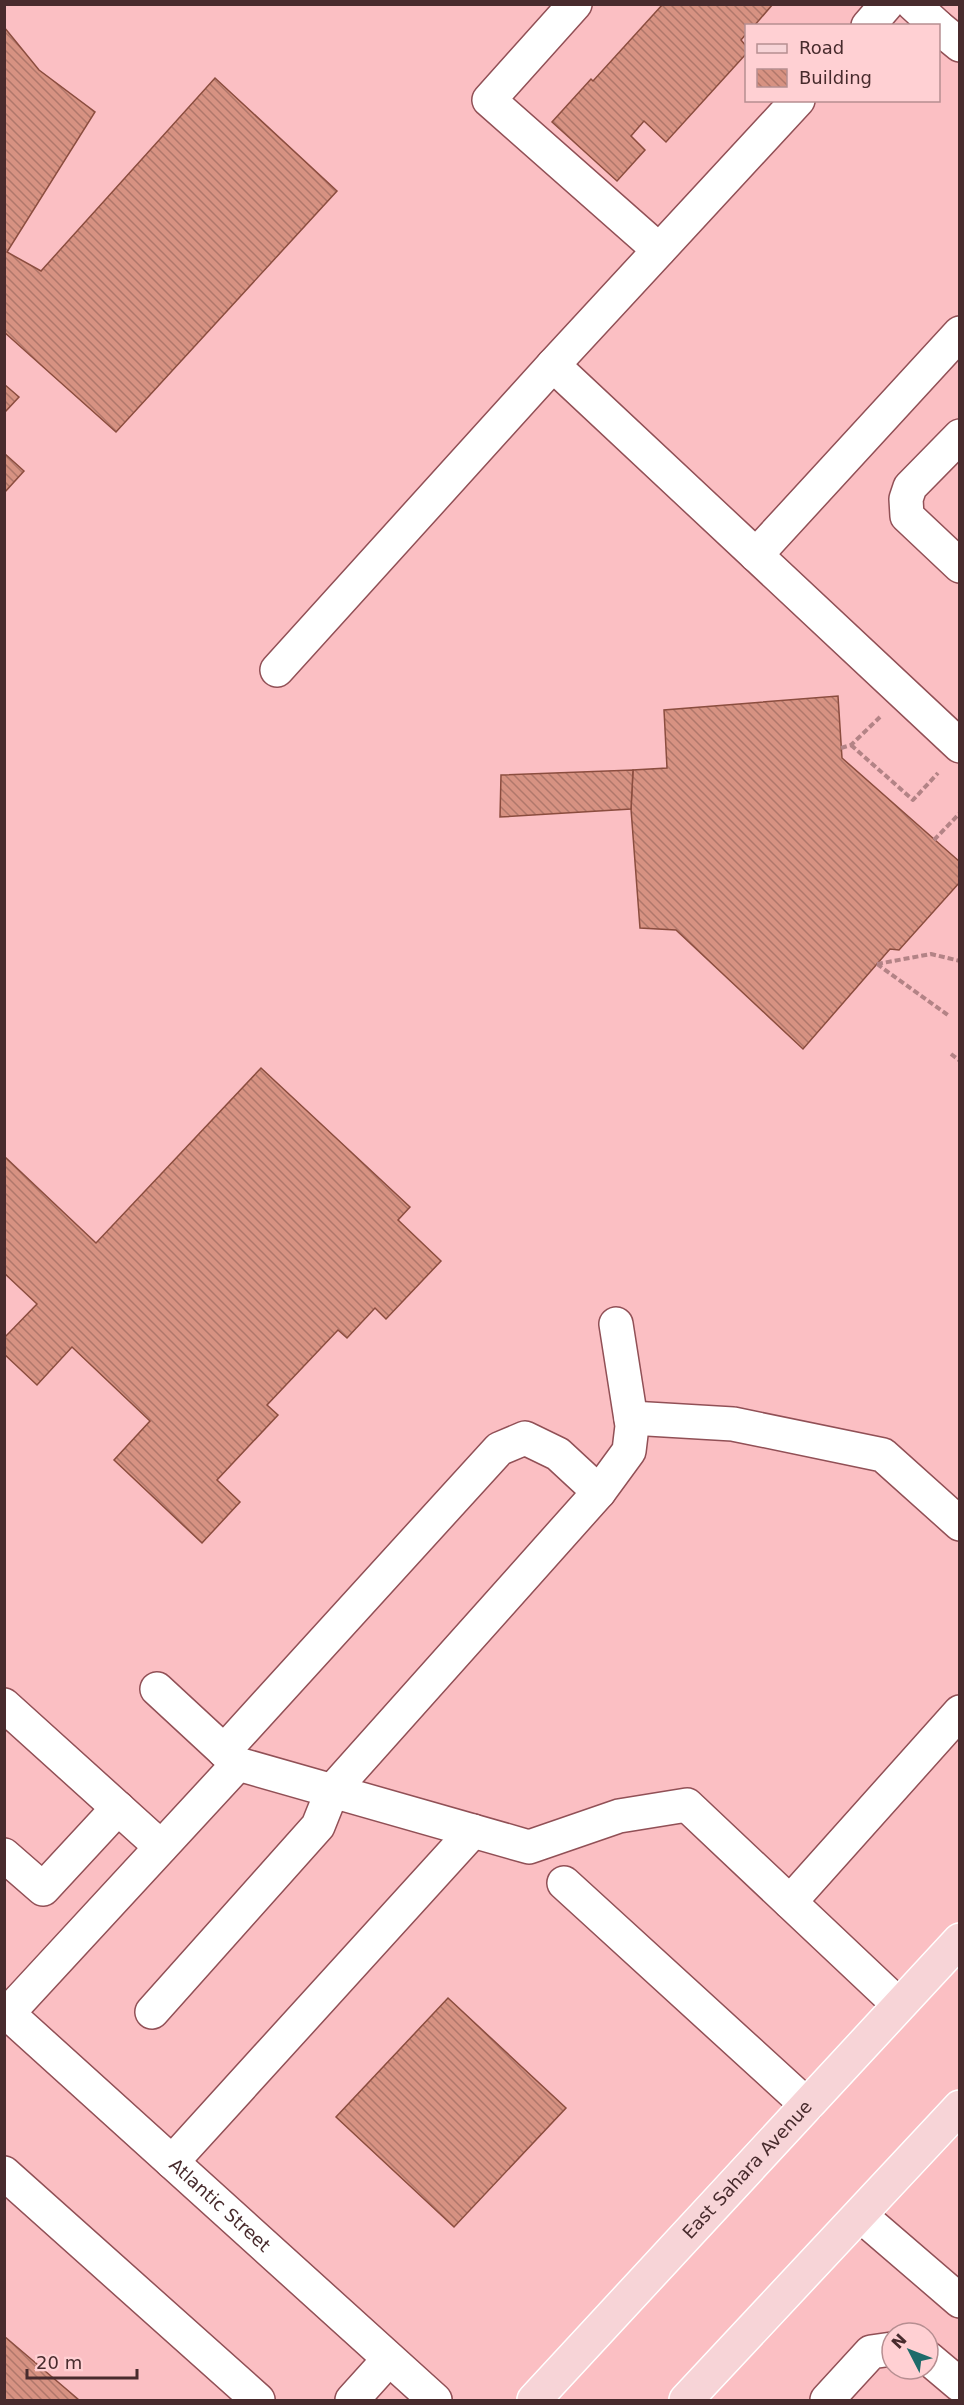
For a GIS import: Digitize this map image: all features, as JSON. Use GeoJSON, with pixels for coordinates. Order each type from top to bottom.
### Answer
{"type":"FeatureCollection","features":[{"type":"Feature","properties":{"kind":"main road","name":"East Sahara Avenue"},"geometry":{"type":"LineString","coordinates":[[534,2400],[960,1940]]}},
{"type":"Feature","properties":{"kind":"main road"},"geometry":{"type":"LineString","coordinates":[[686,2400],[960,2107]]}},
{"type":"Feature","properties":{"kind":"street"},"geometry":{"type":"LineString","coordinates":[[575,4],[489,100],[659,250]]}},
{"type":"Feature","properties":{"kind":"street"},"geometry":{"type":"LineString","coordinates":[[870,24],[887,4]]}},
{"type":"Feature","properties":{"kind":"street"},"geometry":{"type":"LineString","coordinates":[[913,4],[936,24]]}},
{"type":"Feature","properties":{"kind":"street"},"geometry":{"type":"LineString","coordinates":[[940,28],[960,45]]}},
{"type":"Feature","properties":{"kind":"street"},"geometry":{"type":"LineString","coordinates":[[277,670],[553,365],[796,102]]}},
{"type":"Feature","properties":{"kind":"street"},"geometry":{"type":"LineString","coordinates":[[756,555],[960,333]]}},
{"type":"Feature","properties":{"kind":"street"},"geometry":{"type":"LineString","coordinates":[[553,365],[903,693],[952,756]]}},
{"type":"Feature","properties":{"kind":"street"},"geometry":{"type":"LineString","coordinates":[[960,436],[909,487],[906,499],[907,516],[960,566]]}},
{"type":"Feature","properties":{"kind":"street"},"geometry":{"type":"LineString","coordinates":[[152,2012],[318,1826],[332,1791],[599,1492],[629,1451],[631,1418],[616,1324]]}},
{"type":"Feature","properties":{"kind":"street"},"geometry":{"type":"LineString","coordinates":[[631,1418],[733,1424],[883,1455],[960,1524]]}},
{"type":"Feature","properties":{"kind":"street"},"geometry":{"type":"LineString","coordinates":[[6,2012],[161,1847],[231,1758],[499,1449],[525,1438],[558,1454],[599,1492]]}},
{"type":"Feature","properties":{"kind":"street"},"geometry":{"type":"LineString","coordinates":[[157,1689],[231,1758],[332,1791],[529,1847],[619,1816],[687,1805],[899,2005]]}},
{"type":"Feature","properties":{"kind":"street"},"geometry":{"type":"LineString","coordinates":[[4,1705],[161,1847]]}},
{"type":"Feature","properties":{"kind":"street"},"geometry":{"type":"LineString","coordinates":[[790,1902],[960,1712]]}},
{"type":"Feature","properties":{"kind":"street"},"geometry":{"type":"LineString","coordinates":[[4,1854],[43,1889],[118,1808]]}},
{"type":"Feature","properties":{"kind":"street"},"geometry":{"type":"LineString","coordinates":[[172,2162],[473,1831]]}},
{"type":"Feature","properties":{"kind":"street"},"geometry":{"type":"LineString","coordinates":[[564,1883],[807,2105]]}},
{"type":"Feature","properties":{"kind":"street","name":"Atlantic Street"},"geometry":{"type":"LineString","coordinates":[[6,2012],[435,2400]]}},
{"type":"Feature","properties":{"kind":"street"},"geometry":{"type":"LineString","coordinates":[[4,2174],[258,2400]]}},
{"type":"Feature","properties":{"kind":"street"},"geometry":{"type":"LineString","coordinates":[[860,2215],[960,2301]]}},
{"type":"Feature","properties":{"kind":"street"},"geometry":{"type":"LineString","coordinates":[[827,2400],[871,2352],[880,2351]]}},
{"type":"Feature","properties":{"kind":"street"},"geometry":{"type":"LineString","coordinates":[[352,2400],[389,2359]]}},
{"type":"Feature","properties":{"kind":"street"},"geometry":{"type":"LineString","coordinates":[[940,2368],[960,2385]]}},
{"type":"Feature","properties":{"kind":"street"},"geometry":{"type":"LineString","coordinates":[[952,2400],[960,2392]]}},
{"type":"Feature","properties":{"kind":"path"},"geometry":{"type":"LineString","coordinates":[[842,748],[851,745],[903,693]]}},
{"type":"Feature","properties":{"kind":"path"},"geometry":{"type":"LineString","coordinates":[[851,745],[913,800],[952,756]]}},
{"type":"Feature","properties":{"kind":"path"},"geometry":{"type":"LineString","coordinates":[[934,840],[960,813]]}},
{"type":"Feature","properties":{"kind":"path"},"geometry":{"type":"LineString","coordinates":[[948,1015],[877,964],[931,954],[960,961]]}},
{"type":"Feature","properties":{"kind":"path"},"geometry":{"type":"LineString","coordinates":[[951,1054],[960,1061]]}},
{"type":"Feature","properties":{"kind":"building"},"geometry":{"type":"Polygon","coordinates":[[[663,4],[773,4],[756,24],[745,24],[745,35],[741,40],[745,45],[745,55],[666,142],[644,121],[631,136],[645,150],[617,181],[552,122],[591,79],[593,81],[663,4]]]}},
{"type":"Feature","properties":{"kind":"building"},"geometry":{"type":"Polygon","coordinates":[[[4,27],[39,70],[95,112],[7,252],[41,271],[215,78],[337,191],[116,432],[4,332],[4,27]]]}},
{"type":"Feature","properties":{"kind":"building"},"geometry":{"type":"Polygon","coordinates":[[[4,384],[19,397],[4,413],[4,384]]]}},
{"type":"Feature","properties":{"kind":"building"},"geometry":{"type":"Polygon","coordinates":[[[4,453],[24,471],[4,493],[4,453]]]}},
{"type":"Feature","properties":{"kind":"building"},"geometry":{"type":"Polygon","coordinates":[[[838,696],[842,758],[960,862],[960,882],[899,950],[890,949],[803,1049],[676,930],[640,928],[631,809],[633,770],[667,768],[664,710],[838,696]]]}},
{"type":"Feature","properties":{"kind":"building"},"geometry":{"type":"Polygon","coordinates":[[[633,770],[631,809],[500,817],[501,775],[633,770]]]}},
{"type":"Feature","properties":{"kind":"building"},"geometry":{"type":"Polygon","coordinates":[[[261,1068],[410,1207],[398,1220],[441,1261],[386,1319],[375,1308],[347,1338],[338,1330],[267,1405],[278,1415],[217,1480],[240,1502],[202,1543],[114,1460],[150,1421],[72,1347],[37,1385],[4,1354],[4,1338],[37,1304],[4,1273],[4,1156],[96,1243],[261,1068]]]}},
{"type":"Feature","properties":{"kind":"building"},"geometry":{"type":"Polygon","coordinates":[[[448,1998],[566,2108],[454,2227],[336,2117],[448,1998]]]}},
{"type":"Feature","properties":{"kind":"building"},"geometry":{"type":"Polygon","coordinates":[[[4,2336],[79,2400],[4,2400],[4,2336]]]}}]}
